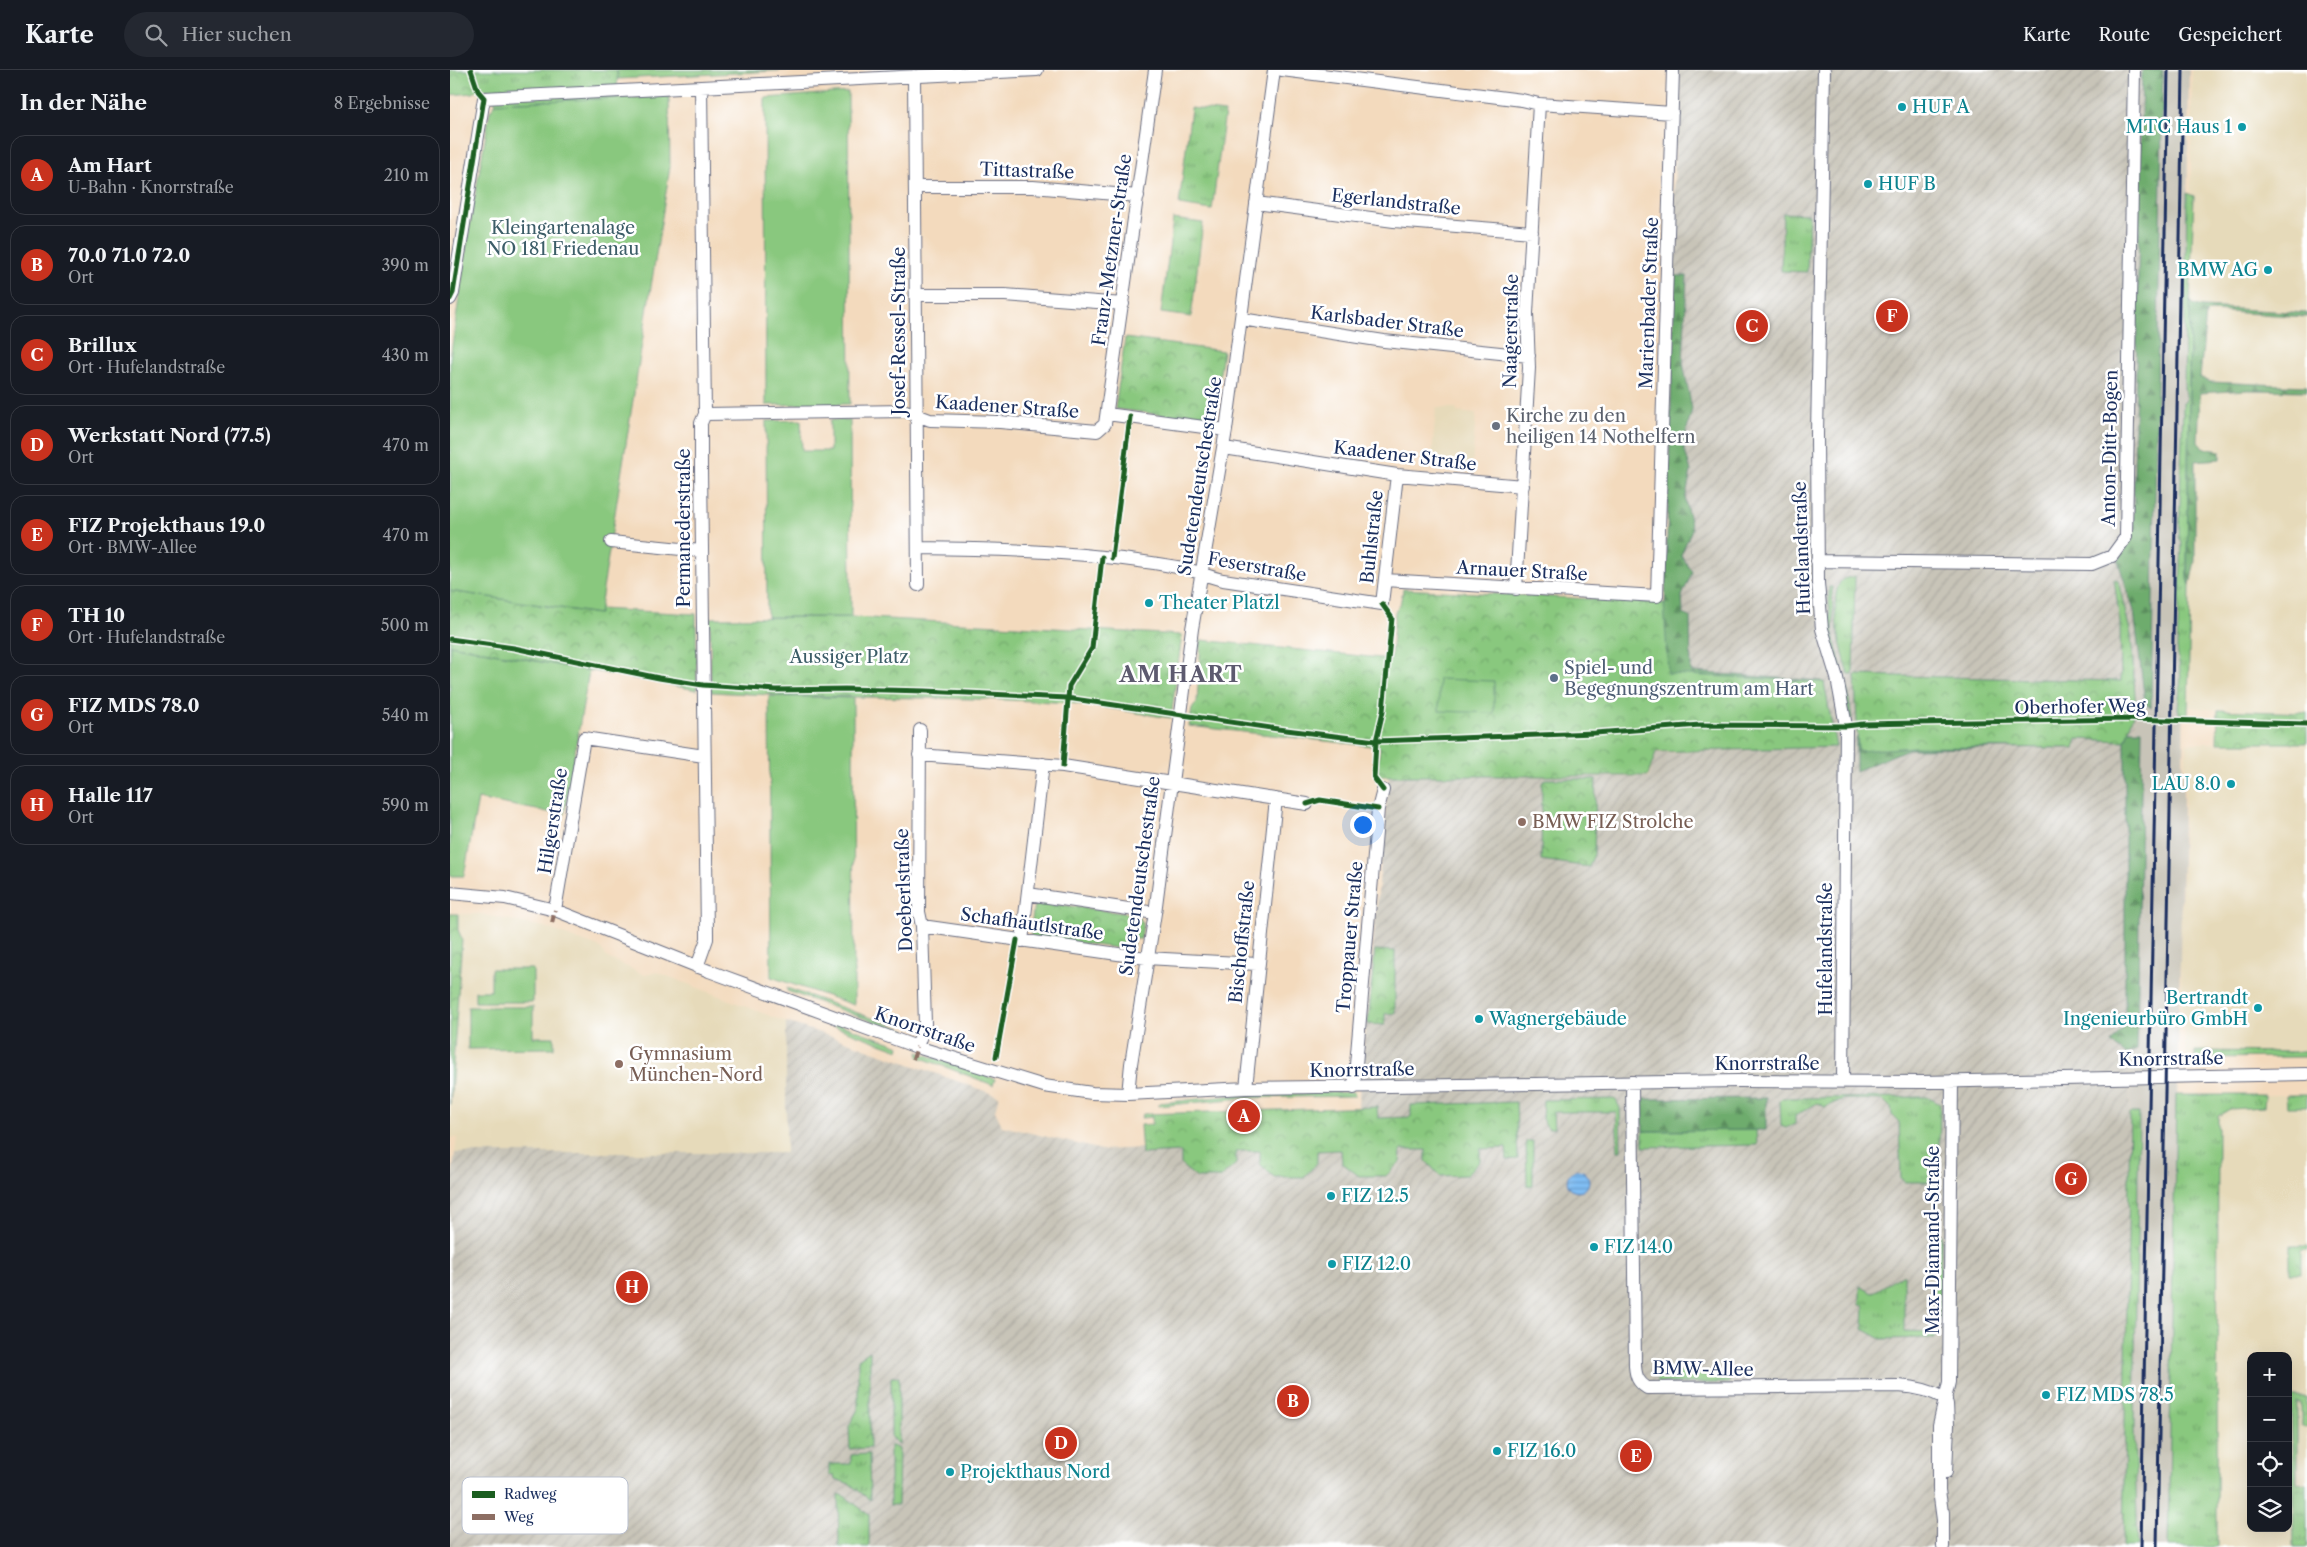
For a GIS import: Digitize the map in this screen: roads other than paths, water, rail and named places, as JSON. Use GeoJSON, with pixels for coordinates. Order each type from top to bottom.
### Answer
{"type":"FeatureCollection","features":[{"type":"Feature","properties":{"kind":"street"},"geometry":{"type":"LineString","coordinates":[[450,299],[453,293],[484,98],[1037,70]]}},
{"type":"Feature","properties":{"kind":"street","name":"Franz-Metzner-Straße"},"geometry":{"type":"LineString","coordinates":[[1097,431],[1105,424],[1155,70]]}},
{"type":"Feature","properties":{"kind":"street","name":"Sudetendeutschestraße"},"geometry":{"type":"LineString","coordinates":[[1128,1094],[1130,1064],[1146,958],[1155,913],[1192,628],[1224,448],[1274,70]]}},
{"type":"Feature","properties":{"kind":"street"},"geometry":{"type":"LineString","coordinates":[[1282,70],[1522,100],[1539,104],[1672,113]]}},
{"type":"Feature","properties":{"kind":"street","name":"Marienbader Straße"},"geometry":{"type":"LineString","coordinates":[[1657,596],[1674,70]]}},
{"type":"Feature","properties":{"kind":"street","name":"Hufelandstraße"},"geometry":{"type":"LineString","coordinates":[[1824,70],[1817,434],[1817,561],[1822,629],[1837,678],[1846,726],[1843,1082]]}},
{"type":"Feature","properties":{"kind":"street","name":"Anton-Ditt-Bogen"},"geometry":{"type":"LineString","coordinates":[[1817,561],[2092,564],[2112,556],[2126,537],[2134,70]]}},
{"type":"Feature","properties":{"kind":"street","name":"Josef-Ressel-Straße"},"geometry":{"type":"LineString","coordinates":[[914,76],[918,585]]}},
{"type":"Feature","properties":{"kind":"street","name":"Permanederstraße"},"geometry":{"type":"LineString","coordinates":[[697,966],[707,939],[701,551],[701,423],[705,414],[701,87]]}},
{"type":"Feature","properties":{"kind":"street","name":"Naagerstraße"},"geometry":{"type":"LineString","coordinates":[[1516,589],[1529,356],[1527,313],[1539,104]]}},
{"type":"Feature","properties":{"kind":"street","name":"Tittastraße"},"geometry":{"type":"LineString","coordinates":[[915,187],[1033,187],[1138,196]]}},
{"type":"Feature","properties":{"kind":"street","name":"Egerlandstraße"},"geometry":{"type":"LineString","coordinates":[[1256,203],[1394,220],[1532,232]]}},
{"type":"Feature","properties":{"kind":"street"},"geometry":{"type":"LineString","coordinates":[[916,295],[1005,295],[1123,304]]}},
{"type":"Feature","properties":{"kind":"street","name":"Karlsbader Straße"},"geometry":{"type":"LineString","coordinates":[[1241,319],[1384,341],[1529,356]]}},
{"type":"Feature","properties":{"kind":"street","name":"Kaadener Straße"},"geometry":{"type":"LineString","coordinates":[[705,414],[906,411],[930,420],[1000,422],[1097,431]]}},
{"type":"Feature","properties":{"kind":"street"},"geometry":{"type":"LineString","coordinates":[[1106,414],[1226,430]]}},
{"type":"Feature","properties":{"kind":"street","name":"Kaadener Straße"},"geometry":{"type":"LineString","coordinates":[[1224,448],[1397,475],[1522,486]]}},
{"type":"Feature","properties":{"kind":"street","name":"Buhlstraße"},"geometry":{"type":"LineString","coordinates":[[1382,604],[1397,475]]}},
{"type":"Feature","properties":{"kind":"street"},"geometry":{"type":"LineString","coordinates":[[611,542],[701,551]]}},
{"type":"Feature","properties":{"kind":"street","name":"Feserstraße"},"geometry":{"type":"LineString","coordinates":[[918,548],[1064,553],[1185,569],[1202,576],[1306,594],[1382,604]]}},
{"type":"Feature","properties":{"kind":"street","name":"Arnauer Straße"},"geometry":{"type":"LineString","coordinates":[[1385,580],[1657,596]]}},
{"type":"Feature","properties":{"kind":"street","name":"Doeberlstraße"},"geometry":{"type":"LineString","coordinates":[[918,1047],[925,1024],[922,926],[919,912],[920,730]]}},
{"type":"Feature","properties":{"kind":"street","name":"Hilgerstraße"},"geometry":{"type":"LineString","coordinates":[[555,910],[584,738],[704,756]]}},
{"type":"Feature","properties":{"kind":"street"},"geometry":{"type":"LineString","coordinates":[[919,755],[1042,764],[1172,782],[1183,786],[1307,804]]}},
{"type":"Feature","properties":{"kind":"street"},"geometry":{"type":"LineString","coordinates":[[1022,941],[1042,764]]}},
{"type":"Feature","properties":{"kind":"street","name":"Troppauer Straße"},"geometry":{"type":"LineString","coordinates":[[1354,1088],[1378,809],[1383,790]]}},
{"type":"Feature","properties":{"kind":"street","name":"Bischoffstraße"},"geometry":{"type":"LineString","coordinates":[[1246,1088],[1257,964],[1276,799]]}},
{"type":"Feature","properties":{"kind":"street","name":"Knorrstraße"},"geometry":{"type":"LineString","coordinates":[[450,893],[505,898],[555,910],[697,966],[918,1047],[1044,1086],[1092,1093],[1128,1094],[1246,1088],[1354,1088],[1632,1082],[1952,1081],[2307,1074]]}},
{"type":"Feature","properties":{"kind":"street"},"geometry":{"type":"LineString","coordinates":[[1028,894],[1155,913]]}},
{"type":"Feature","properties":{"kind":"street","name":"Schafhäutlstraße"},"geometry":{"type":"LineString","coordinates":[[922,926],[1146,958],[1257,964]]}},
{"type":"Feature","properties":{"kind":"street","name":"Max-Diamand-Straße"},"geometry":{"type":"LineString","coordinates":[[1944,1547],[1939,1490],[1938,1434],[1939,1418],[1946,1399],[1950,1346],[1952,1081]]}},
{"type":"Feature","properties":{"kind":"street","name":"BMW-Allee"},"geometry":{"type":"LineString","coordinates":[[1632,1082],[1635,1366],[1636,1378],[1640,1384],[1647,1388],[1898,1386],[1936,1392],[1946,1399]]}},
{"type":"Feature","properties":{"kind":"water"},"geometry":{"type":"Polygon","coordinates":[[[1578,1170],[1586,1173],[1589,1181],[1586,1189],[1578,1192],[1570,1189],[1567,1181],[1570,1173],[1578,1170]]]}},
{"type":"Feature","properties":{"kind":"railway"},"geometry":{"type":"LineString","coordinates":[[2141,1547],[2168,70]]}},
{"type":"Feature","properties":{"kind":"railway"},"geometry":{"type":"LineString","coordinates":[[2157,1547],[2183,70]]}},
{"type":"Feature","properties":{"kind":"place","name":"HUF A"},"geometry":{"type":"Point","coordinates":[1902,107]}},
{"type":"Feature","properties":{"kind":"place","name":"MTC Haus 1"},"geometry":{"type":"Point","coordinates":[2242,127]}},
{"type":"Feature","properties":{"kind":"place","name":"HUF B"},"geometry":{"type":"Point","coordinates":[1868,184]}},
{"type":"Feature","properties":{"kind":"place","name":"BMW AG"},"geometry":{"type":"Point","coordinates":[2268,270]}},
{"type":"Feature","properties":{"kind":"place","name":"TH 10"},"geometry":{"type":"Point","coordinates":[1892,316]}},
{"type":"Feature","properties":{"kind":"place","name":"Brillux"},"geometry":{"type":"Point","coordinates":[1752,326]}},
{"type":"Feature","properties":{"kind":"place","name":"Kirche zu den heiligen 14 Nothelfern"},"geometry":{"type":"Point","coordinates":[1496,426]}},
{"type":"Feature","properties":{"kind":"place","name":"Theater Platzl"},"geometry":{"type":"Point","coordinates":[1149,603]}},
{"type":"Feature","properties":{"kind":"place","name":"Spiel- und Begegnungszentrum am Hart"},"geometry":{"type":"Point","coordinates":[1554,678]}},
{"type":"Feature","properties":{"kind":"place","name":"LAU 8.0"},"geometry":{"type":"Point","coordinates":[2231,784]}},
{"type":"Feature","properties":{"kind":"place","name":"BMW FIZ Strolche"},"geometry":{"type":"Point","coordinates":[1522,822]}},
{"type":"Feature","properties":{"kind":"place","name":"Bertrandt Ingenieurbüro GmbH"},"geometry":{"type":"Point","coordinates":[2258,1008]}},
{"type":"Feature","properties":{"kind":"place","name":"Wagnergebäude"},"geometry":{"type":"Point","coordinates":[1479,1019]}},
{"type":"Feature","properties":{"kind":"place","name":"Gymnasium München-Nord"},"geometry":{"type":"Point","coordinates":[619,1064]}},
{"type":"Feature","properties":{"kind":"place","name":"Am Hart"},"geometry":{"type":"Point","coordinates":[1244,1116]}},
{"type":"Feature","properties":{"kind":"place","name":"FIZ MDS 78.0"},"geometry":{"type":"Point","coordinates":[2071,1179]}},
{"type":"Feature","properties":{"kind":"place","name":"FIZ 12.5"},"geometry":{"type":"Point","coordinates":[1331,1196]}},
{"type":"Feature","properties":{"kind":"place","name":"FIZ 14.0"},"geometry":{"type":"Point","coordinates":[1594,1247]}},
{"type":"Feature","properties":{"kind":"place","name":"FIZ 12.0"},"geometry":{"type":"Point","coordinates":[1332,1264]}},
{"type":"Feature","properties":{"kind":"place","name":"Halle 117"},"geometry":{"type":"Point","coordinates":[632,1287]}},
{"type":"Feature","properties":{"kind":"place","name":"FIZ MDS 78.5"},"geometry":{"type":"Point","coordinates":[2046,1395]}},
{"type":"Feature","properties":{"kind":"place","name":"70.0 71.0 72.0"},"geometry":{"type":"Point","coordinates":[1293,1401]}},
{"type":"Feature","properties":{"kind":"place","name":"Werkstatt Nord (77.5)"},"geometry":{"type":"Point","coordinates":[1061,1443]}},
{"type":"Feature","properties":{"kind":"place","name":"FIZ 16.0"},"geometry":{"type":"Point","coordinates":[1497,1451]}},
{"type":"Feature","properties":{"kind":"place","name":"FIZ Projekthaus 19.0"},"geometry":{"type":"Point","coordinates":[1636,1456]}},
{"type":"Feature","properties":{"kind":"place","name":"Projekthaus Nord"},"geometry":{"type":"Point","coordinates":[950,1472]}},
{"type":"Feature","properties":{"kind":"district","name":"AM HART"},"geometry":{"type":"Point","coordinates":[1181,674]}},
{"type":"Feature","properties":{"kind":"park label","name":"Kleingartenalage NO 181 Friedenau"},"geometry":{"type":"Point","coordinates":[563,238]}},
{"type":"Feature","properties":{"kind":"park label","name":"Aussiger Platz"},"geometry":{"type":"Point","coordinates":[849,657]}}]}
